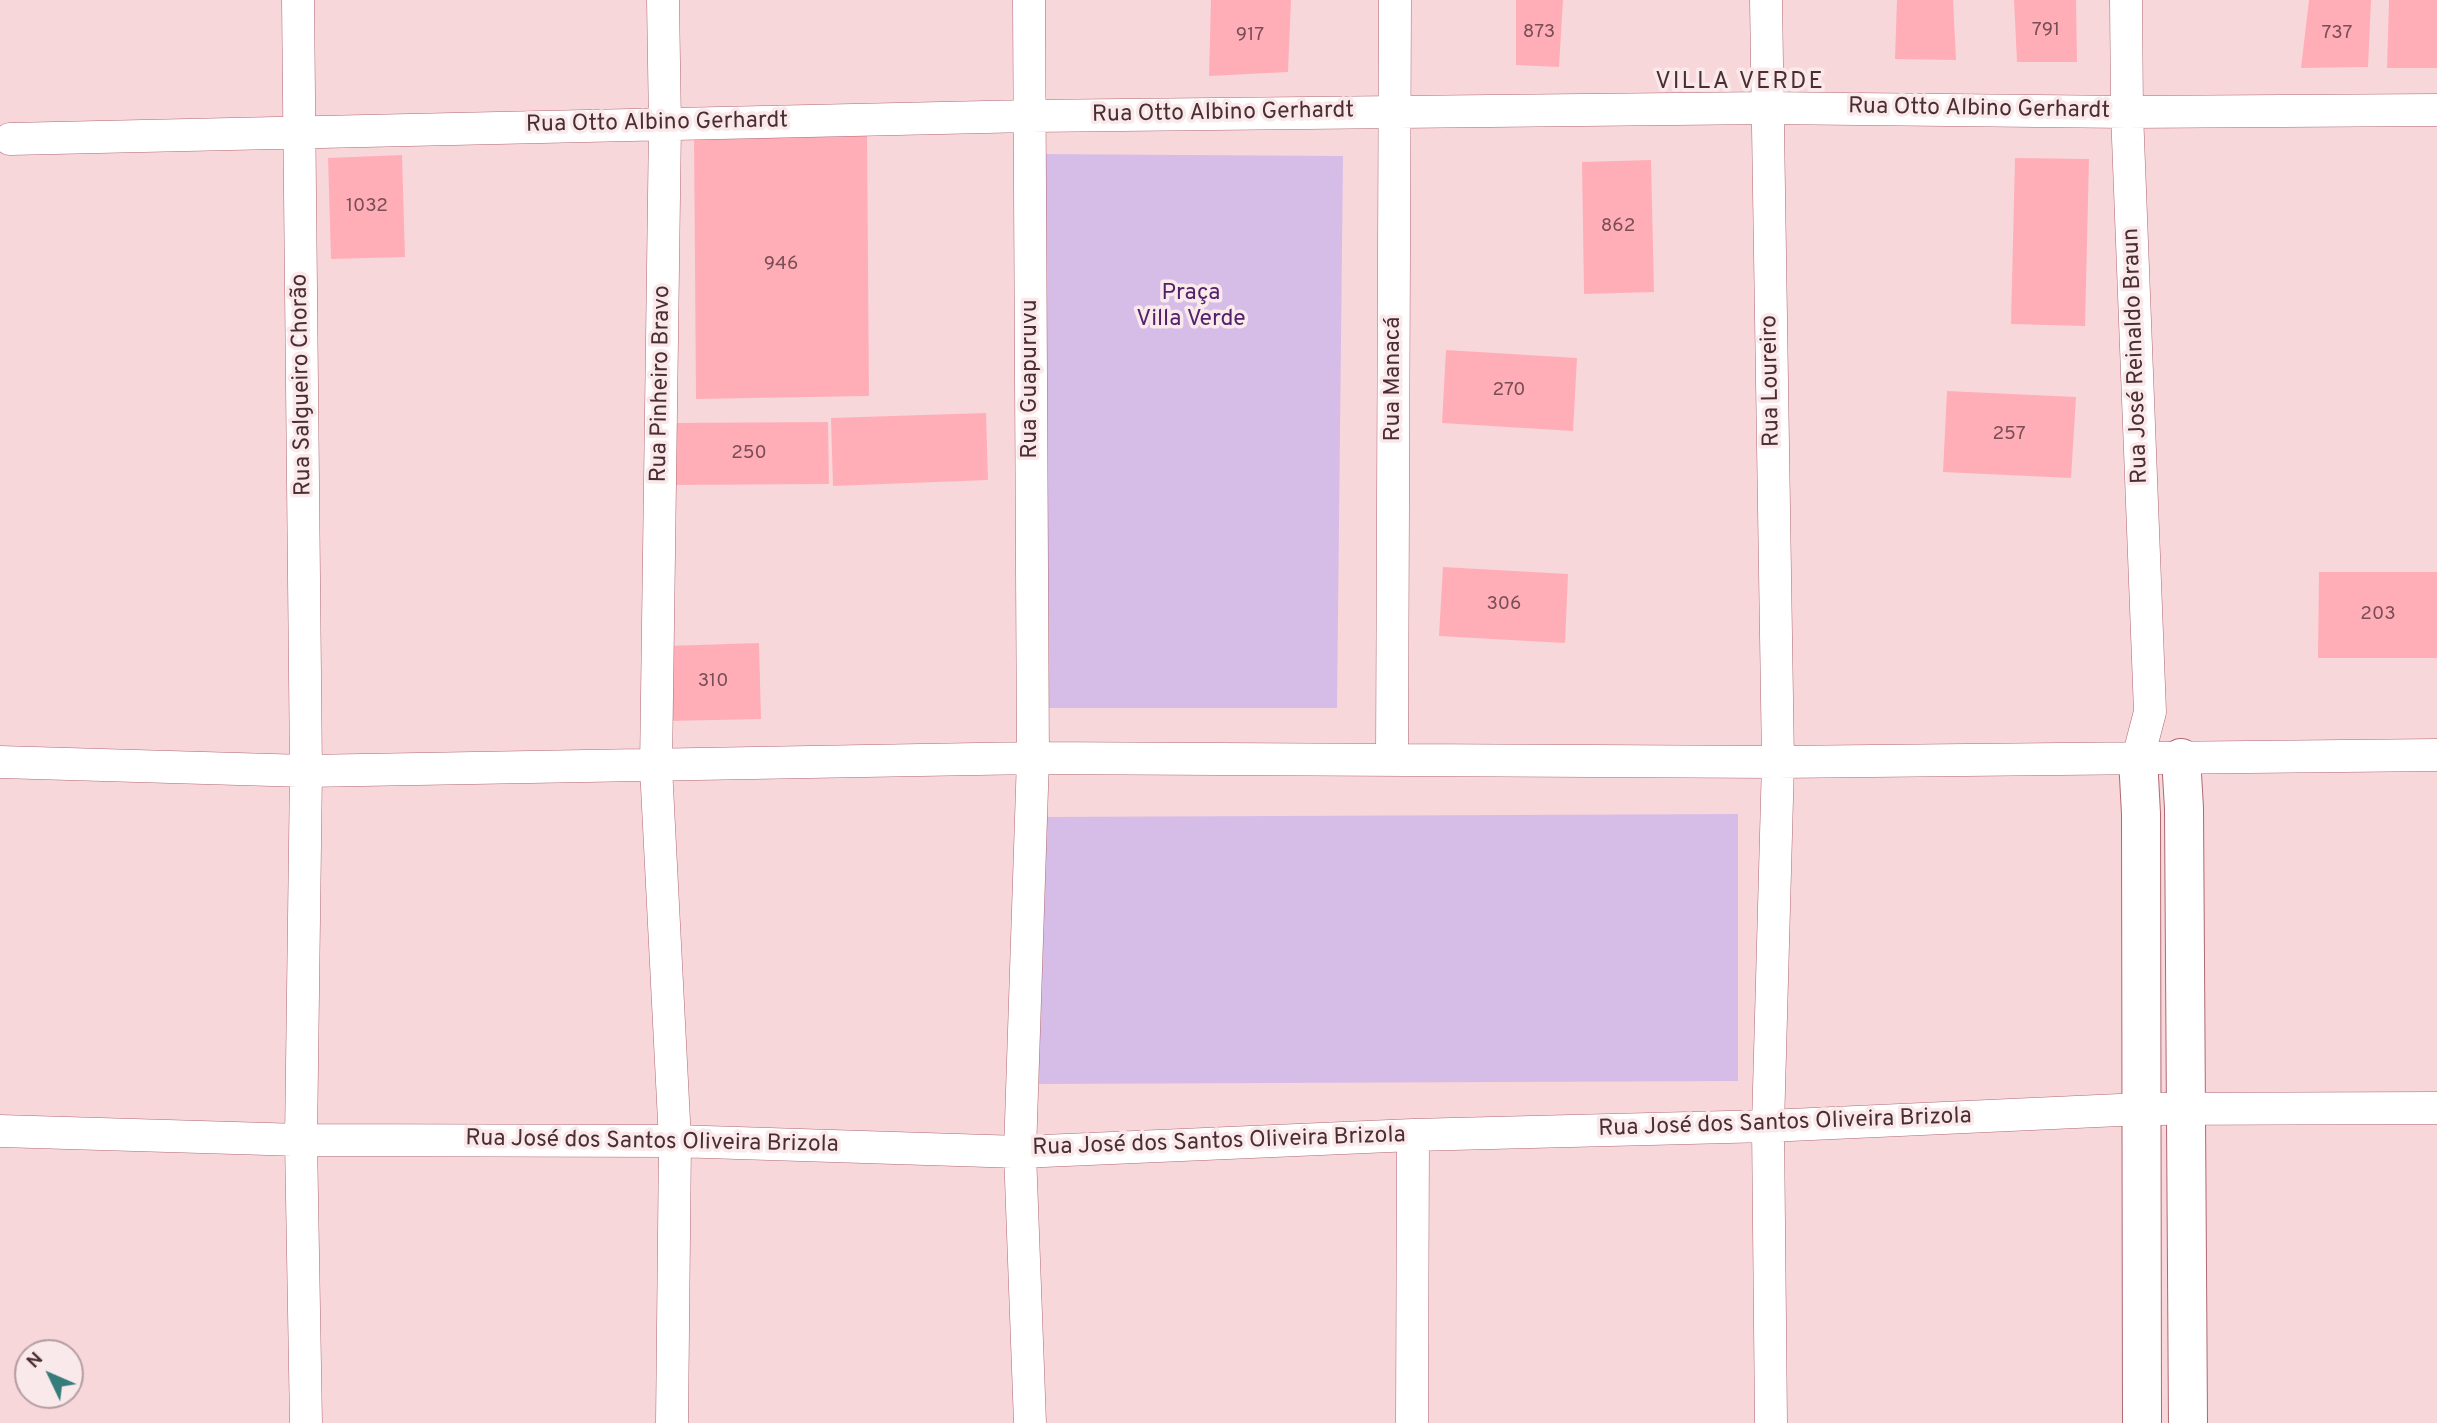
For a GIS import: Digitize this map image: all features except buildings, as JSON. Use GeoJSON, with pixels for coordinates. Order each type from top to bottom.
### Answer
{"type":"FeatureCollection","features":[{"type":"Feature","properties":{"kind":"street","name":"Rua Salgueiro Chorão"},"geometry":{"type":"LineString","coordinates":[[298,0],[306,771],[301,1140],[306,1423]]}},
{"type":"Feature","properties":{"kind":"street","name":"Rua Pinheiro Bravo"},"geometry":{"type":"LineString","coordinates":[[663,0],[665,125],[656,767],[676,1141],[672,1423]]}},
{"type":"Feature","properties":{"kind":"street","name":"Rua Guapuruvu"},"geometry":{"type":"LineString","coordinates":[[1029,0],[1033,758],[1020,1152],[1030,1423]]}},
{"type":"Feature","properties":{"kind":"street","name":"Rua Manacá"},"geometry":{"type":"LineString","coordinates":[[1392,758],[1395,0]]}},
{"type":"Feature","properties":{"kind":"street","name":"Rua Loureiro"},"geometry":{"type":"LineString","coordinates":[[1766,0],[1778,762],[1768,1126],[1771,1423]]}},
{"type":"Feature","properties":{"kind":"street","name":"Rua José Reinaldo Braun"},"geometry":{"type":"LineString","coordinates":[[2126,0],[2127,112],[2150,712],[2137,758]]}},
{"type":"Feature","properties":{"kind":"street","name":"Rua Otto Albino Gerhardt"},"geometry":{"type":"LineString","coordinates":[[10,139],[300,130],[1030,116],[1767,108],[2127,112],[2437,110]]}},
{"type":"Feature","properties":{"kind":"street"},"geometry":{"type":"LineString","coordinates":[[2150,712],[2181,758],[2184,807],[2188,1423]]}},
{"type":"Feature","properties":{"kind":"street"},"geometry":{"type":"LineString","coordinates":[[0,762],[306,771],[656,767],[1033,758],[1778,762],[2437,755]]}},
{"type":"Feature","properties":{"kind":"street"},"geometry":{"type":"LineString","coordinates":[[2137,758],[2141,814],[2142,1423]]}},
{"type":"Feature","properties":{"kind":"street","name":"Rua José dos Santos Oliveira Brizola"},"geometry":{"type":"LineString","coordinates":[[0,1131],[301,1140],[676,1141],[1020,1152],[1413,1135],[1768,1126],[2142,1109],[2437,1108]]}},
{"type":"Feature","properties":{"kind":"street"},"geometry":{"type":"LineString","coordinates":[[1412,1423],[1413,1135]]}},
{"type":"Feature","properties":{"kind":"green space","name":"Praça Villa Verde"},"geometry":{"type":"Polygon","coordinates":[[[1037,154],[1343,156],[1337,708],[1043,708],[1037,154]]]}},
{"type":"Feature","properties":{"kind":"green space"},"geometry":{"type":"Polygon","coordinates":[[[1738,814],[1738,1081],[1039,1084],[1039,817],[1738,814]]]}},
{"type":"Feature","properties":{"kind":"district","name":"VILLA VERDE"},"geometry":{"type":"Point","coordinates":[1740,83]}}]}
